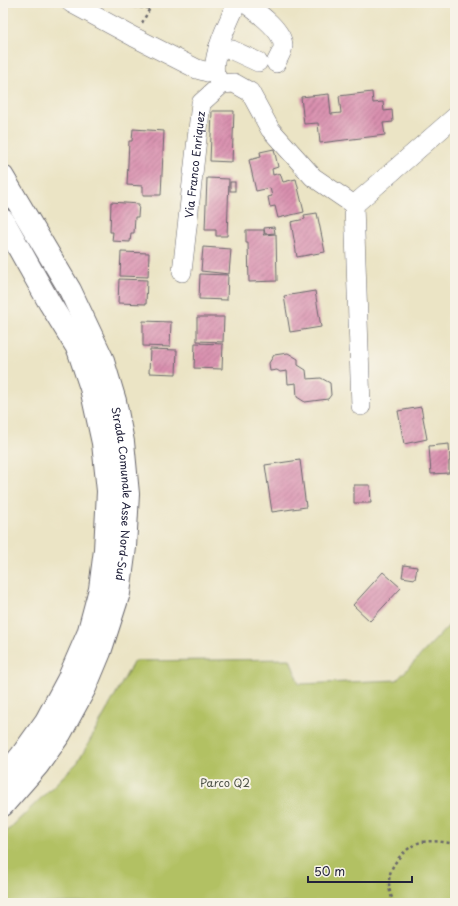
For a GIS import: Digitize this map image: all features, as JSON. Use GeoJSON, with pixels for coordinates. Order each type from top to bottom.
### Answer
{"type":"FeatureCollection","features":[{"type":"Feature","properties":{"kind":"highway","name":"Strada Comunale Asse Nord-Sud"},"geometry":{"type":"LineString","coordinates":[[3,177],[70,290],[102,358],[116,407],[123,442],[128,494],[125,547],[119,593],[100,652],[85,688],[60,734],[38,764],[3,805]]}},
{"type":"Feature","properties":{"kind":"highway","name":"Strada Comunale Asse Nord-Sud"},"geometry":{"type":"LineString","coordinates":[[3,220],[49,302],[78,349],[91,388],[103,443],[108,491],[105,550],[100,589],[88,634],[68,680],[46,721],[21,756],[3,776]]}},
{"type":"Feature","properties":{"kind":"street"},"geometry":{"type":"LineString","coordinates":[[71,3],[197,69],[218,79],[234,83],[250,92],[270,129],[313,177],[354,205]]}},
{"type":"Feature","properties":{"kind":"street"},"geometry":{"type":"LineString","coordinates":[[218,79],[214,67],[218,48],[237,3],[240,3]]}},
{"type":"Feature","properties":{"kind":"street"},"geometry":{"type":"LineString","coordinates":[[218,48],[232,50],[267,63],[284,47],[281,36],[266,19],[245,3]]}},
{"type":"Feature","properties":{"kind":"street","name":"Via Franco Enriquez"},"geometry":{"type":"LineString","coordinates":[[182,272],[201,102],[218,79]]}},
{"type":"Feature","properties":{"kind":"street"},"geometry":{"type":"LineString","coordinates":[[354,205],[455,117]]}},
{"type":"Feature","properties":{"kind":"street"},"geometry":{"type":"LineString","coordinates":[[354,205],[361,406]]}},
{"type":"Feature","properties":{"kind":"path"},"geometry":{"type":"LineString","coordinates":[[125,3],[125,6],[150,8],[140,26]]}},
{"type":"Feature","properties":{"kind":"path"},"geometry":{"type":"LineString","coordinates":[[395,903],[392,899],[388,885],[390,872],[406,850],[420,842],[438,841],[455,844]]}},
{"type":"Feature","properties":{"kind":"green space","name":"Parco Q2"},"geometry":{"type":"Polygon","coordinates":[[[455,619],[455,903],[3,903],[3,835],[78,762],[134,661],[290,659],[299,684],[397,680],[455,619]]]}},
{"type":"Feature","properties":{"kind":"building"},"geometry":{"type":"Polygon","coordinates":[[[372,92],[373,103],[383,102],[384,111],[392,110],[393,122],[383,123],[385,135],[320,143],[318,123],[304,124],[301,97],[329,94],[331,114],[341,113],[339,96],[372,92]]]}},
{"type":"Feature","properties":{"kind":"building"},"geometry":{"type":"Polygon","coordinates":[[[212,111],[234,111],[232,162],[210,161],[212,111]]]}},
{"type":"Feature","properties":{"kind":"building"},"geometry":{"type":"Polygon","coordinates":[[[133,129],[164,131],[161,195],[143,195],[143,186],[127,185],[129,141],[132,141],[133,129]]]}},
{"type":"Feature","properties":{"kind":"building"},"geometry":{"type":"Polygon","coordinates":[[[274,149],[278,167],[272,169],[273,175],[280,173],[283,182],[296,179],[304,212],[278,218],[275,206],[270,207],[268,197],[272,196],[270,188],[256,191],[249,160],[261,157],[260,152],[274,149]]]}},
{"type":"Feature","properties":{"kind":"building"},"geometry":{"type":"Polygon","coordinates":[[[207,178],[229,179],[227,236],[216,236],[216,230],[205,230],[207,178]]]}},
{"type":"Feature","properties":{"kind":"building"},"geometry":{"type":"Polygon","coordinates":[[[230,182],[235,182],[235,191],[230,191],[230,182]]]}},
{"type":"Feature","properties":{"kind":"building"},"geometry":{"type":"Polygon","coordinates":[[[111,202],[139,204],[138,217],[135,217],[134,233],[131,233],[130,242],[112,241],[113,232],[110,232],[111,202]]]}},
{"type":"Feature","properties":{"kind":"building"},"geometry":{"type":"Polygon","coordinates":[[[317,213],[325,252],[297,257],[291,222],[305,219],[304,215],[317,213]]]}},
{"type":"Feature","properties":{"kind":"building"},"geometry":{"type":"Polygon","coordinates":[[[274,227],[275,233],[265,234],[264,228],[274,227]]]}},
{"type":"Feature","properties":{"kind":"building"},"geometry":{"type":"Polygon","coordinates":[[[246,230],[264,230],[263,235],[276,234],[277,281],[249,282],[248,243],[246,243],[246,230]]]}},
{"type":"Feature","properties":{"kind":"building"},"geometry":{"type":"Polygon","coordinates":[[[203,247],[231,249],[229,274],[201,271],[203,247]]]}},
{"type":"Feature","properties":{"kind":"building"},"geometry":{"type":"Polygon","coordinates":[[[121,252],[149,253],[148,277],[120,276],[121,252]]]}},
{"type":"Feature","properties":{"kind":"building"},"geometry":{"type":"Polygon","coordinates":[[[200,274],[228,275],[227,300],[199,299],[200,274]]]}},
{"type":"Feature","properties":{"kind":"building"},"geometry":{"type":"Polygon","coordinates":[[[119,279],[147,280],[146,304],[118,303],[119,279]]]}},
{"type":"Feature","properties":{"kind":"building"},"geometry":{"type":"Polygon","coordinates":[[[315,291],[321,327],[290,332],[284,296],[315,291]]]}},
{"type":"Feature","properties":{"kind":"building"},"geometry":{"type":"Polygon","coordinates":[[[197,317],[224,317],[223,342],[197,341],[197,317]]]}},
{"type":"Feature","properties":{"kind":"building"},"geometry":{"type":"Polygon","coordinates":[[[143,321],[171,322],[170,347],[143,346],[143,321]]]}},
{"type":"Feature","properties":{"kind":"building"},"geometry":{"type":"Polygon","coordinates":[[[195,343],[223,344],[222,369],[194,368],[195,343]]]}},
{"type":"Feature","properties":{"kind":"building"},"geometry":{"type":"Polygon","coordinates":[[[150,349],[177,350],[176,374],[149,373],[150,349]]]}},
{"type":"Feature","properties":{"kind":"building"},"geometry":{"type":"Polygon","coordinates":[[[288,353],[298,359],[298,365],[306,370],[307,379],[321,378],[330,383],[331,395],[328,399],[305,402],[297,397],[296,383],[288,384],[287,371],[270,371],[269,363],[274,355],[288,353]]]}},
{"type":"Feature","properties":{"kind":"building"},"geometry":{"type":"Polygon","coordinates":[[[421,407],[427,439],[404,444],[398,411],[421,407]]]}},
{"type":"Feature","properties":{"kind":"building"},"geometry":{"type":"Polygon","coordinates":[[[449,444],[449,473],[431,474],[429,446],[449,444]]]}},
{"type":"Feature","properties":{"kind":"building"},"geometry":{"type":"Polygon","coordinates":[[[300,460],[306,507],[272,512],[265,465],[300,460]]]}},
{"type":"Feature","properties":{"kind":"building"},"geometry":{"type":"Polygon","coordinates":[[[354,485],[370,485],[371,503],[354,503],[354,485]]]}},
{"type":"Feature","properties":{"kind":"building"},"geometry":{"type":"Polygon","coordinates":[[[404,565],[417,567],[415,579],[402,577],[404,565]]]}},
{"type":"Feature","properties":{"kind":"building"},"geometry":{"type":"Polygon","coordinates":[[[383,572],[401,588],[370,621],[353,605],[383,572]]]}}]}
